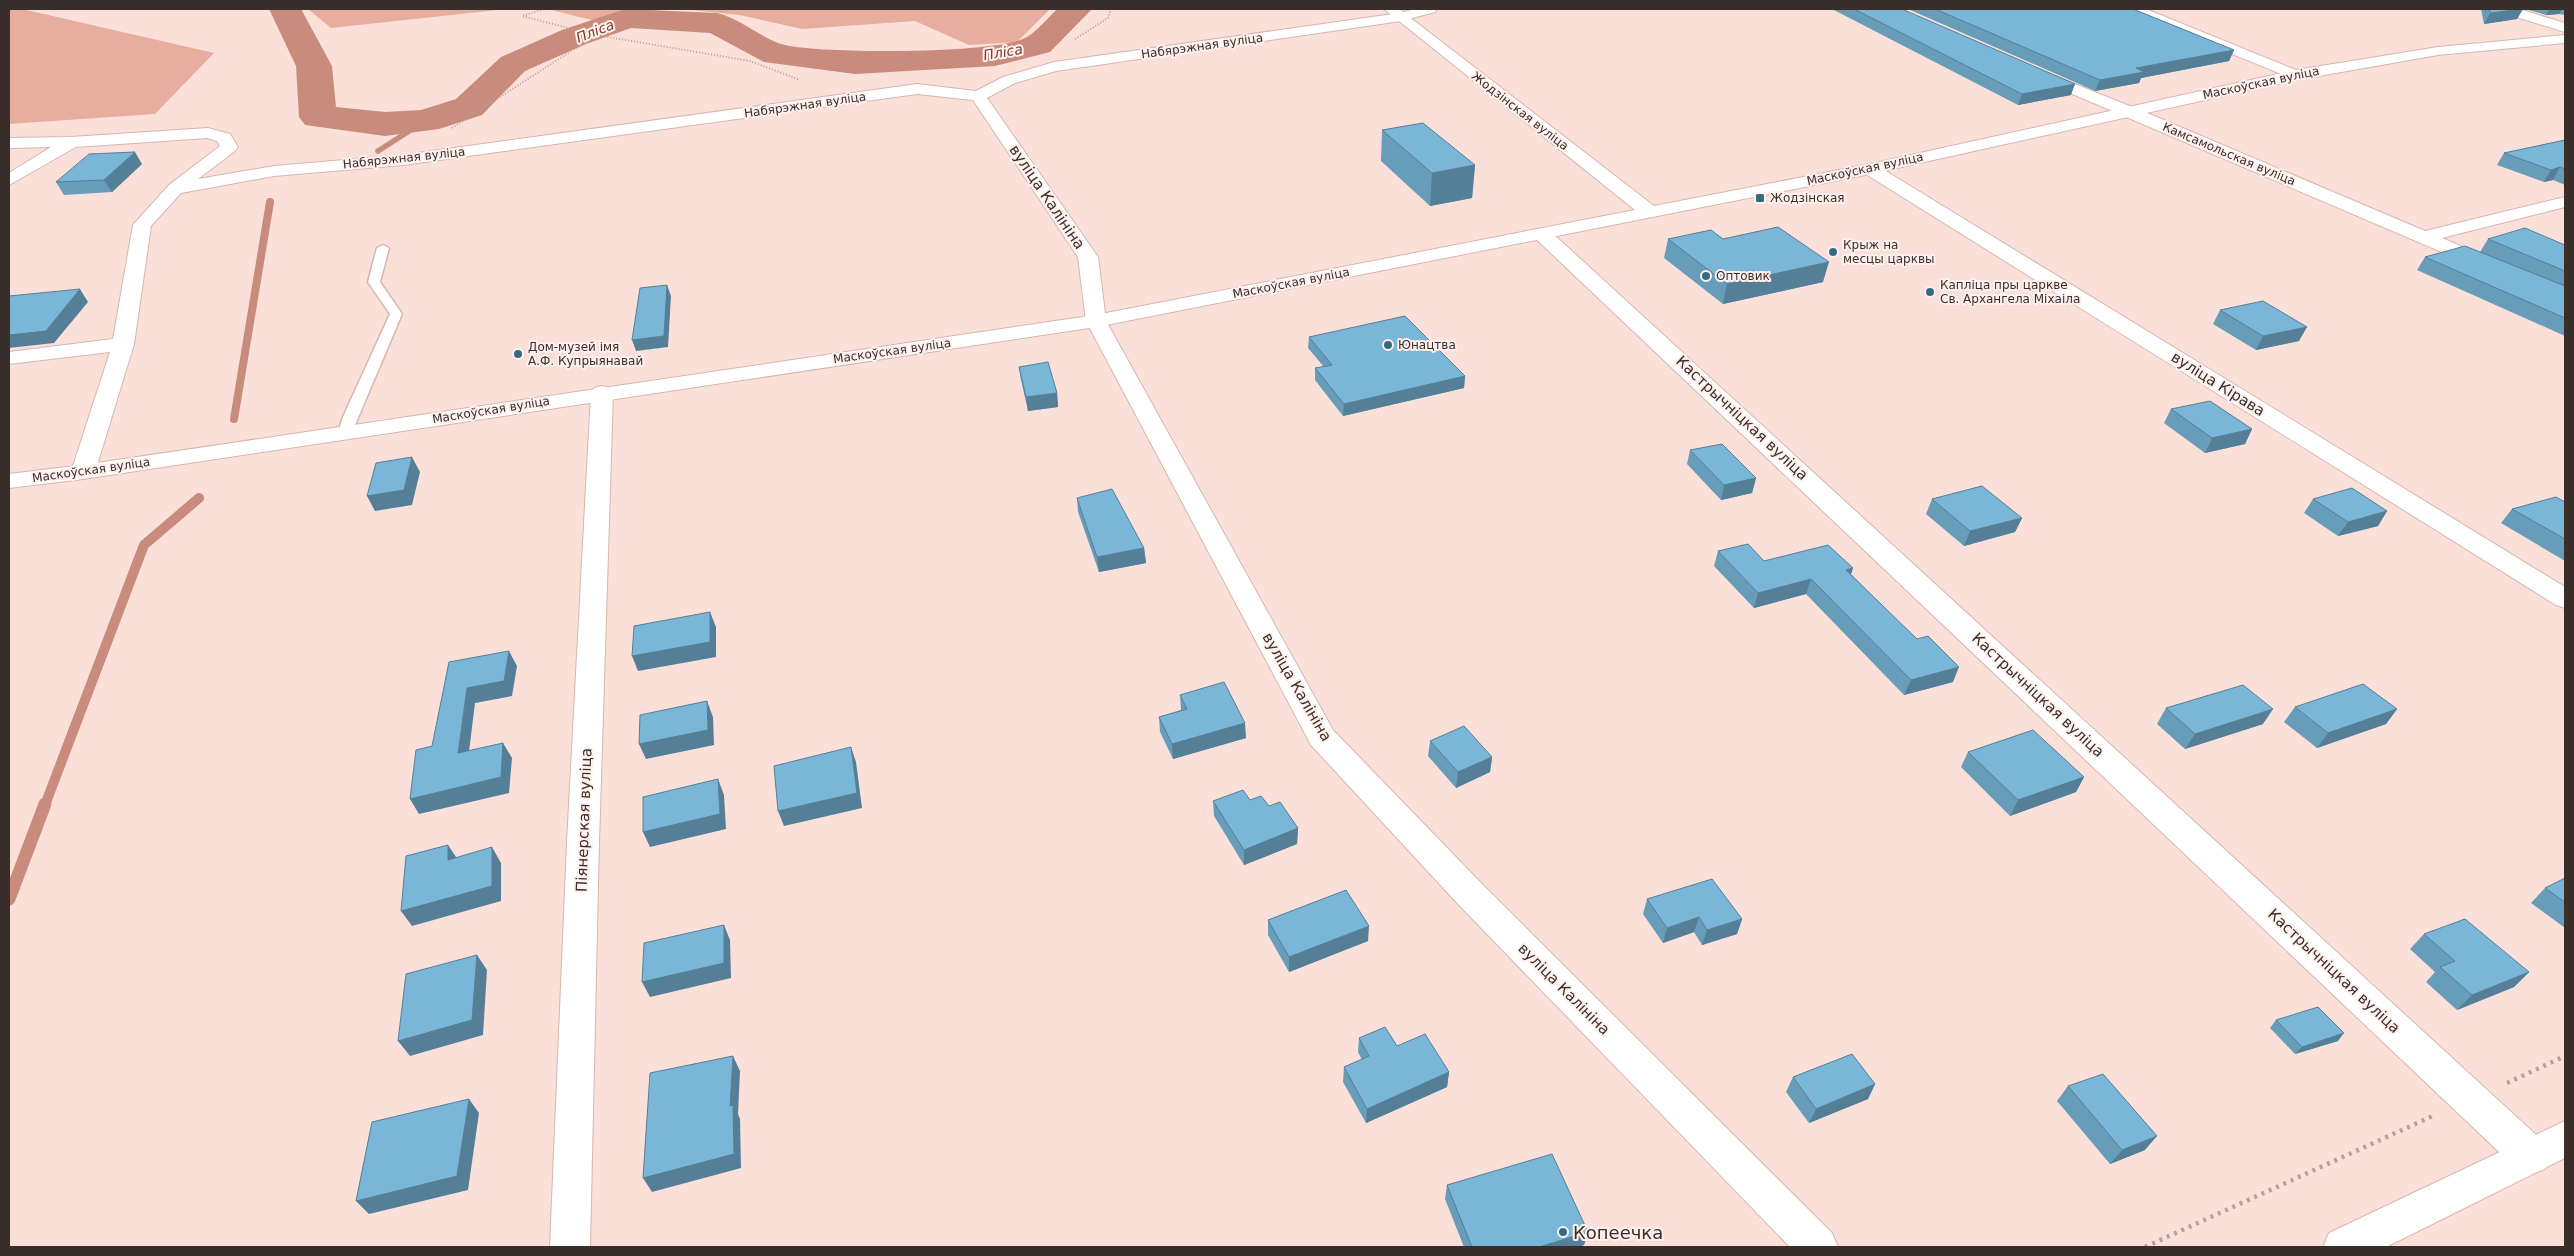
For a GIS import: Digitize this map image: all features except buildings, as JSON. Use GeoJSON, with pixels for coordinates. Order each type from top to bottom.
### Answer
{"type":"FeatureCollection","features":[{"type":"Feature","properties":{"kind":"street","name":"Набярэжная вуліца"},"geometry":{"type":"LineString","coordinates":[[175,189],[274,171],[403,160],[917,89],[978,96],[1009,80],[1054,67],[1430,9]]}},
{"type":"Feature","properties":{"kind":"street"},"geometry":{"type":"LineString","coordinates":[[2134,9],[2296,75]]}},
{"type":"Feature","properties":{"kind":"street"},"geometry":{"type":"LineString","coordinates":[[2505,9],[2565,28]]}},
{"type":"Feature","properties":{"kind":"street","name":"Жодзінская вуліца"},"geometry":{"type":"LineString","coordinates":[[1396,13],[1650,212]]}},
{"type":"Feature","properties":{"kind":"street","name":"Маскоўская вуліца"},"geometry":{"type":"LineString","coordinates":[[9,481],[83,472],[602,393],[1096,321],[1543,235],[1870,169],[2296,75],[2438,51],[2565,39]]}},
{"type":"Feature","properties":{"kind":"street","name":"Камсамольская вуліца"},"geometry":{"type":"LineString","coordinates":[[2021,66],[2105,104],[2128,111],[2503,271]]}},
{"type":"Feature","properties":{"kind":"street","name":"вуліца Калініна"},"geometry":{"type":"LineString","coordinates":[[978,96],[1088,257],[1096,321],[1322,737],[1470,894],[1818,1247]]}},
{"type":"Feature","properties":{"kind":"street"},"geometry":{"type":"LineString","coordinates":[[9,144],[208,133],[224,138],[229,147],[175,189],[142,225],[123,344],[83,472]]}},
{"type":"Feature","properties":{"kind":"street"},"geometry":{"type":"LineString","coordinates":[[9,180],[71,142]]}},
{"type":"Feature","properties":{"kind":"street","name":"вуліца Кірава"},"geometry":{"type":"LineString","coordinates":[[1870,169],[2565,599]]}},
{"type":"Feature","properties":{"kind":"street"},"geometry":{"type":"LineString","coordinates":[[2422,237],[2565,202]]}},
{"type":"Feature","properties":{"kind":"street","name":"Кастрычніцкая вуліца"},"geometry":{"type":"LineString","coordinates":[[1543,235],[2532,1156]]}},
{"type":"Feature","properties":{"kind":"street"},"geometry":{"type":"LineString","coordinates":[[9,358],[123,344]]}},
{"type":"Feature","properties":{"kind":"street","name":"Піянерская вуліца"},"geometry":{"type":"LineString","coordinates":[[570,1247],[582,852],[602,393]]}},
{"type":"Feature","properties":{"kind":"street"},"geometry":{"type":"LineString","coordinates":[[2343,1247],[2565,1139]]}},
{"type":"Feature","properties":{"kind":"lane"},"geometry":{"type":"LineString","coordinates":[[345,432],[350,416],[396,314],[374,282],[383,248]]}},
{"type":"Feature","properties":{"kind":"path"},"geometry":{"type":"LineString","coordinates":[[544,9],[522,16],[596,35],[750,61],[801,81]]}},
{"type":"Feature","properties":{"kind":"path"},"geometry":{"type":"LineString","coordinates":[[403,160],[596,35]]}},
{"type":"Feature","properties":{"kind":"path"},"geometry":{"type":"LineString","coordinates":[[2145,1247],[2565,1056]]}},
{"type":"Feature","properties":{"kind":"shaded area"},"geometry":{"type":"Polygon","coordinates":[[[9,9],[22,9],[214,53],[155,114],[9,124],[9,9]]]}},
{"type":"Feature","properties":{"kind":"shaded area"},"geometry":{"type":"Polygon","coordinates":[[[308,9],[507,9],[331,28],[308,9]]]}},
{"type":"Feature","properties":{"kind":"shaded area"},"geometry":{"type":"Polygon","coordinates":[[[547,9],[666,9],[592,20],[547,9]]]}},
{"type":"Feature","properties":{"kind":"shaded area"},"geometry":{"type":"Polygon","coordinates":[[[681,9],[1050,9],[1017,42],[969,45],[915,21],[802,29],[740,15],[681,9]]]}},
{"type":"Feature","properties":{"kind":"waterway","name":"Пліса"},"geometry":{"type":"LineString","coordinates":[[285,9],[314,66],[318,117],[385,124],[425,121],[469,107],[513,64],[574,37],[628,18],[717,23],[776,55],[855,63],[995,56],[1038,45],[1076,9]]}},
{"type":"Feature","properties":{"kind":"waterway"},"geometry":{"type":"LineString","coordinates":[[378,151],[425,121]]}},
{"type":"Feature","properties":{"kind":"waterway"},"geometry":{"type":"LineString","coordinates":[[234,419],[270,202]]}},
{"type":"Feature","properties":{"kind":"waterway"},"geometry":{"type":"LineString","coordinates":[[45,805],[144,545],[199,498]]}},
{"type":"Feature","properties":{"kind":"waterway"},"geometry":{"type":"LineString","coordinates":[[9,899],[45,804]]}},
{"type":"Feature","properties":{"kind":"place","name":"Жодзінская"},"geometry":{"type":"Point","coordinates":[1760,198]}},
{"type":"Feature","properties":{"kind":"place","name":"Крыж на месцы царквы"},"geometry":{"type":"Point","coordinates":[1833,252]}},
{"type":"Feature","properties":{"kind":"place","name":"Оптовик"},"geometry":{"type":"Point","coordinates":[1706,276]}},
{"type":"Feature","properties":{"kind":"place","name":"Капліца пры царкве Св. Архангела Міхаіла"},"geometry":{"type":"Point","coordinates":[1930,292]}},
{"type":"Feature","properties":{"kind":"place","name":"Юнацтва"},"geometry":{"type":"Point","coordinates":[1388,345]}},
{"type":"Feature","properties":{"kind":"place","name":"Дом-музей імя А.Ф. Купрыянавай"},"geometry":{"type":"Point","coordinates":[518,354]}},
{"type":"Feature","properties":{"kind":"place","name":"Копеечка"},"geometry":{"type":"Point","coordinates":[1563,1232]}}]}
